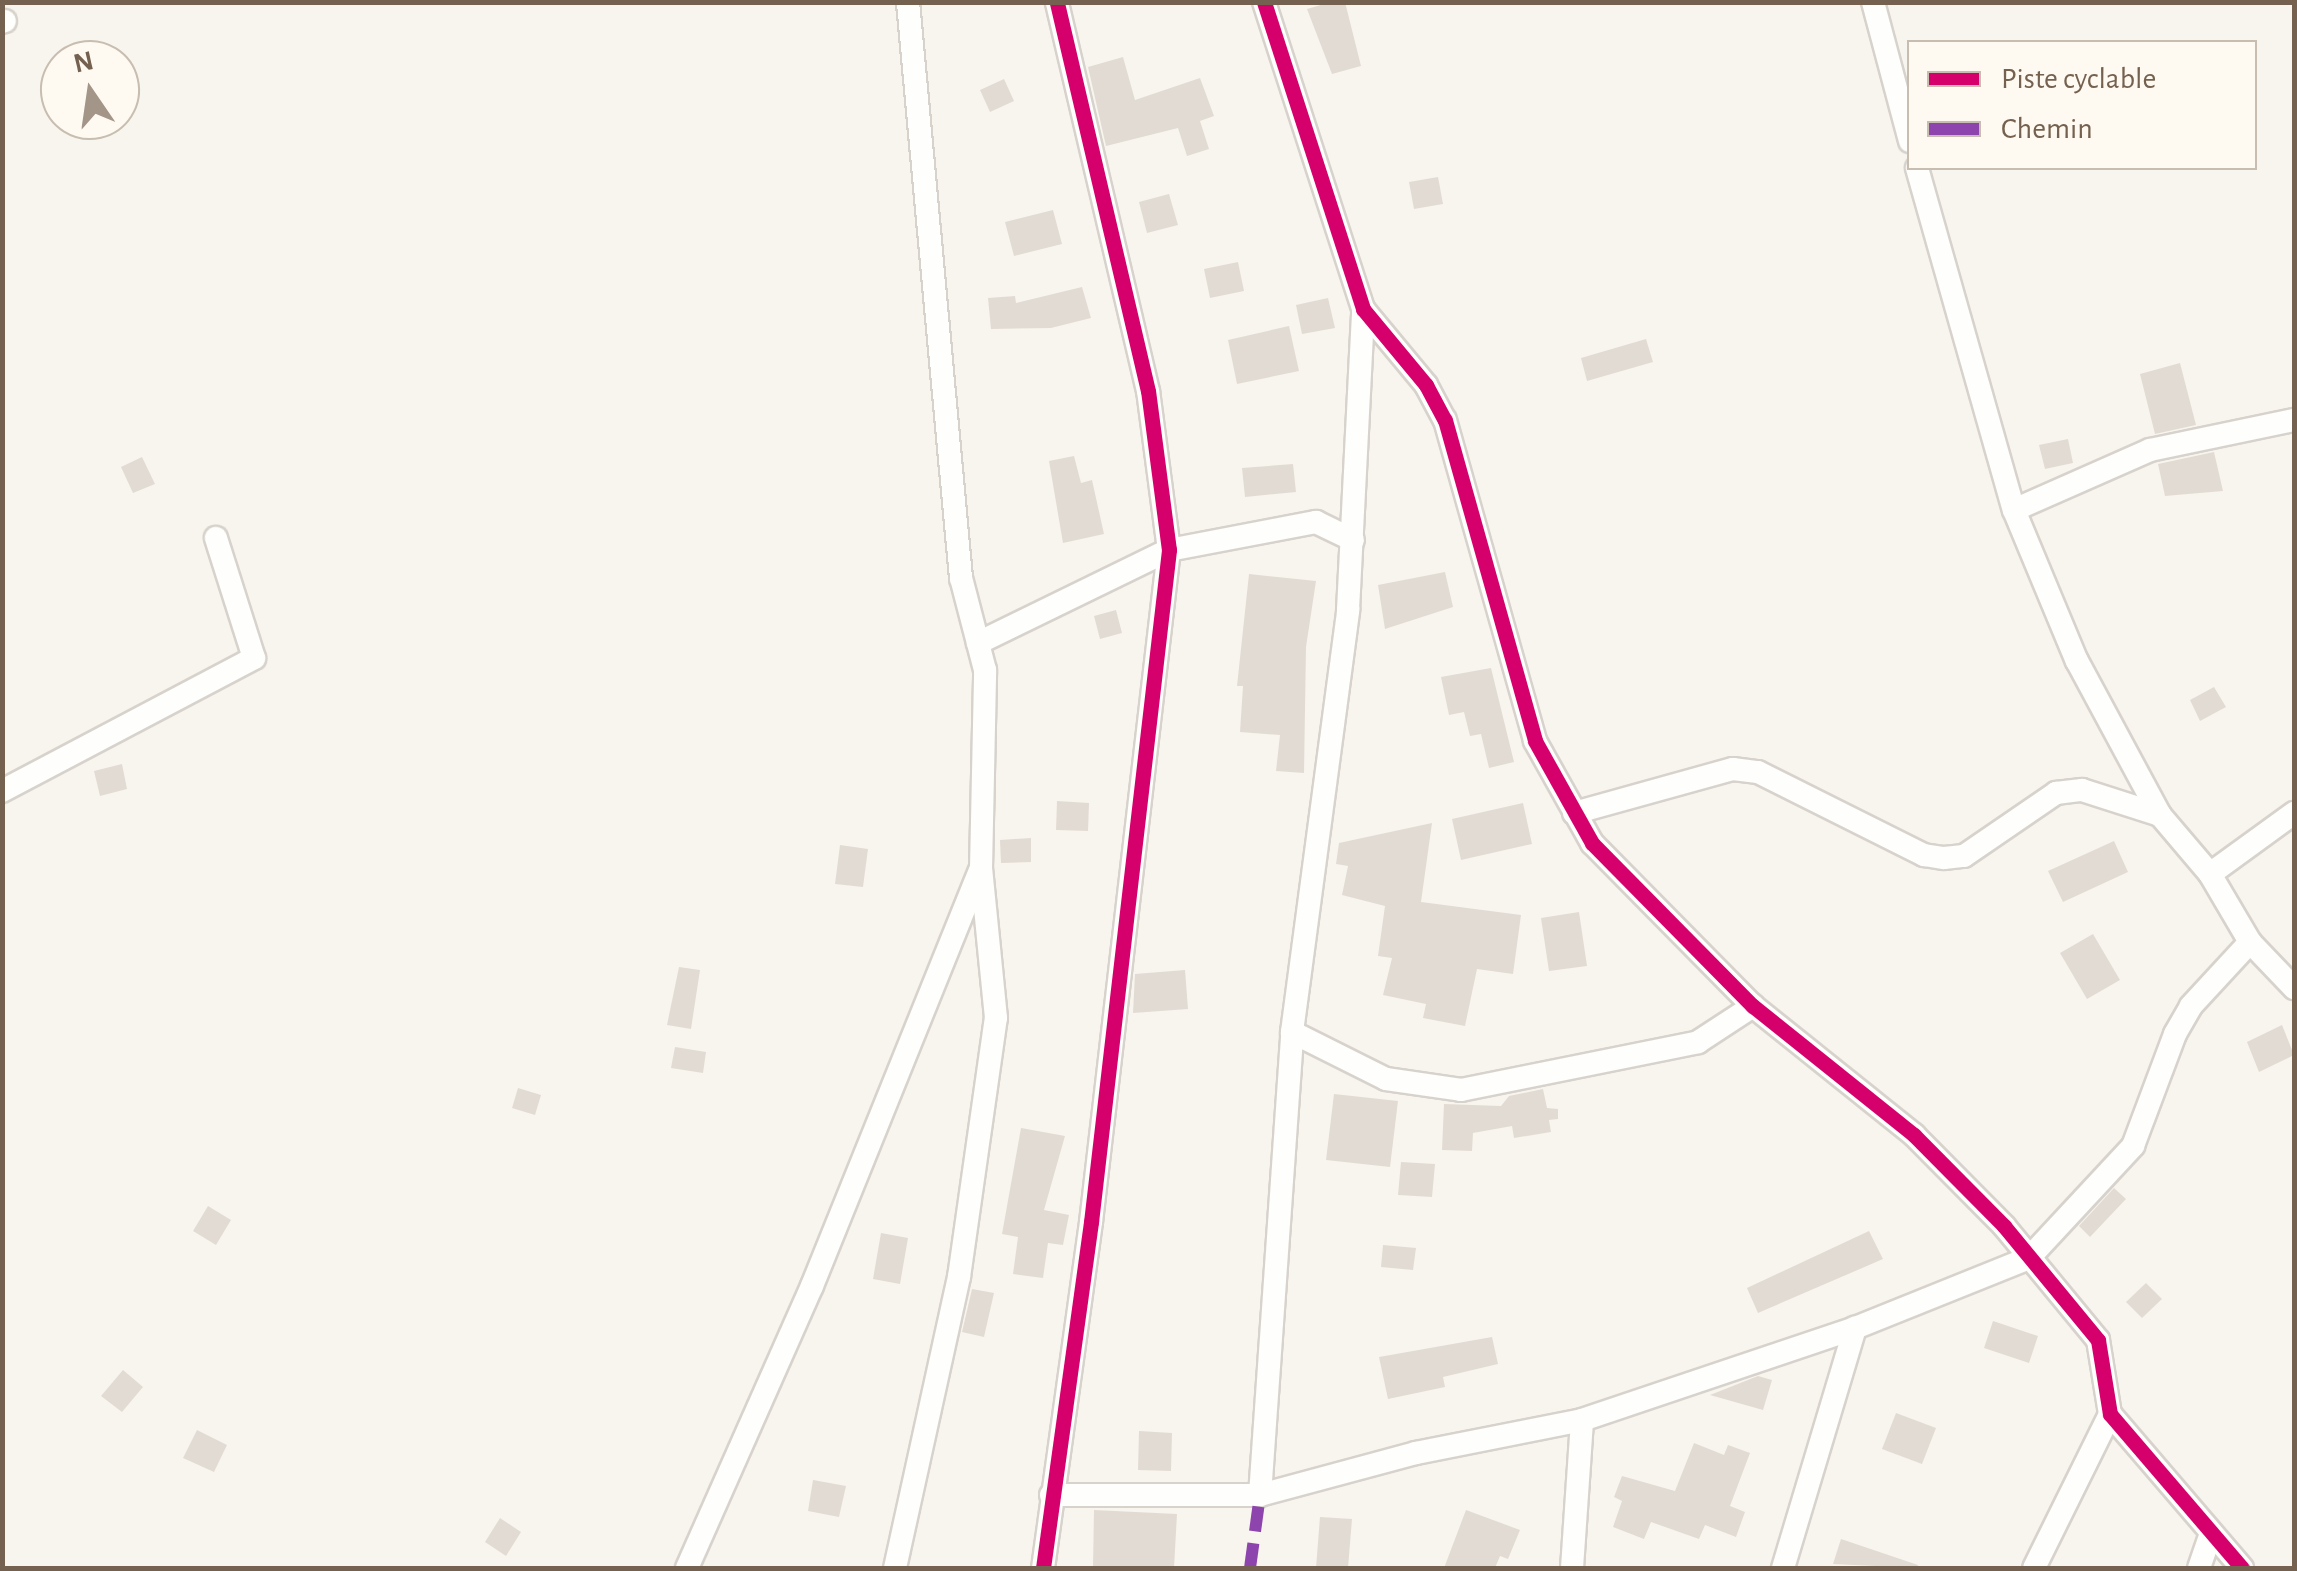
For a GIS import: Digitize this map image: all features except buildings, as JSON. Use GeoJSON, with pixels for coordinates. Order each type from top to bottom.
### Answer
{"type":"FeatureCollection","features":[{"type":"Feature","properties":{"kind":"street"},"geometry":{"type":"LineString","coordinates":[[895,1568],[959,1277],[996,1018],[981,869],[985,670],[961,578],[908,2]]}},
{"type":"Feature","properties":{"kind":"street"},"geometry":{"type":"LineString","coordinates":[[1043,1568],[1091,1222],[1169,550],[1148,391],[1057,2]]}},
{"type":"Feature","properties":{"kind":"street"},"geometry":{"type":"LineString","coordinates":[[1260,1495],[1292,1032],[1353,540],[1363,310],[1264,2]]}},
{"type":"Feature","properties":{"kind":"street"},"geometry":{"type":"LineString","coordinates":[[1873,2],[1907,130]]}},
{"type":"Feature","properties":{"kind":"street"},"geometry":{"type":"LineString","coordinates":[[1917,170],[2014,510],[2077,661],[2160,815],[2210,874],[2250,942],[2294,988]]}},
{"type":"Feature","properties":{"kind":"street"},"geometry":{"type":"LineString","coordinates":[[1363,310],[1418,374],[1445,420],[1518,690],[1535,741],[1574,813],[1622,880],[1753,1006],[1926,1146],[2029,1258],[2098,1340],[2110,1414],[2242,1568]]}},
{"type":"Feature","properties":{"kind":"street"},"geometry":{"type":"LineString","coordinates":[[2014,510],[2150,450],[2294,420]]}},
{"type":"Feature","properties":{"kind":"street"},"geometry":{"type":"LineString","coordinates":[[978,643],[1169,550],[1316,522],[1353,540]]}},
{"type":"Feature","properties":{"kind":"street"},"geometry":{"type":"LineString","coordinates":[[2,791],[254,658],[216,538]]}},
{"type":"Feature","properties":{"kind":"street"},"geometry":{"type":"LineString","coordinates":[[1574,813],[1733,769],[1758,772],[1924,855],[1944,858],[1964,856],[2056,793],[2082,790],[2160,815]]}},
{"type":"Feature","properties":{"kind":"street"},"geometry":{"type":"LineString","coordinates":[[2210,874],[2294,813]]}},
{"type":"Feature","properties":{"kind":"street"},"geometry":{"type":"LineString","coordinates":[[687,1568],[812,1286],[981,869]]}},
{"type":"Feature","properties":{"kind":"street"},"geometry":{"type":"LineString","coordinates":[[1051,1495],[1260,1495],[1416,1453],[1582,1420],[1855,1328],[2029,1258],[2134,1146],[2183,1020],[2250,942]]}},
{"type":"Feature","properties":{"kind":"street"},"geometry":{"type":"LineString","coordinates":[[1292,1032],[1386,1079],[1461,1090],[1698,1042],[1753,1006]]}},
{"type":"Feature","properties":{"kind":"street"},"geometry":{"type":"LineString","coordinates":[[1782,1568],[1855,1328]]}},
{"type":"Feature","properties":{"kind":"street"},"geometry":{"type":"LineString","coordinates":[[2034,1568],[2110,1414]]}},
{"type":"Feature","properties":{"kind":"street"},"geometry":{"type":"LineString","coordinates":[[1572,1568],[1582,1420]]}},
{"type":"Feature","properties":{"kind":"street"},"geometry":{"type":"LineString","coordinates":[[2199,1568],[2211,1534]]}},
{"type":"Feature","properties":{"kind":"marked path"},"geometry":{"type":"LineString","coordinates":[[1250,1568],[1260,1495]]}},
{"type":"Feature","properties":{"kind":"cycle path"},"geometry":{"type":"LineString","coordinates":[[1043,1568],[1091,1222],[1169,550],[1148,391],[1057,2]]}},
{"type":"Feature","properties":{"kind":"cycle path"},"geometry":{"type":"LineString","coordinates":[[1264,2],[1363,309],[1426,385],[1445,420],[1535,741],[1592,843],[1753,1006],[1914,1135],[2004,1226],[2098,1340],[2110,1414],[2242,1568]]}}]}
